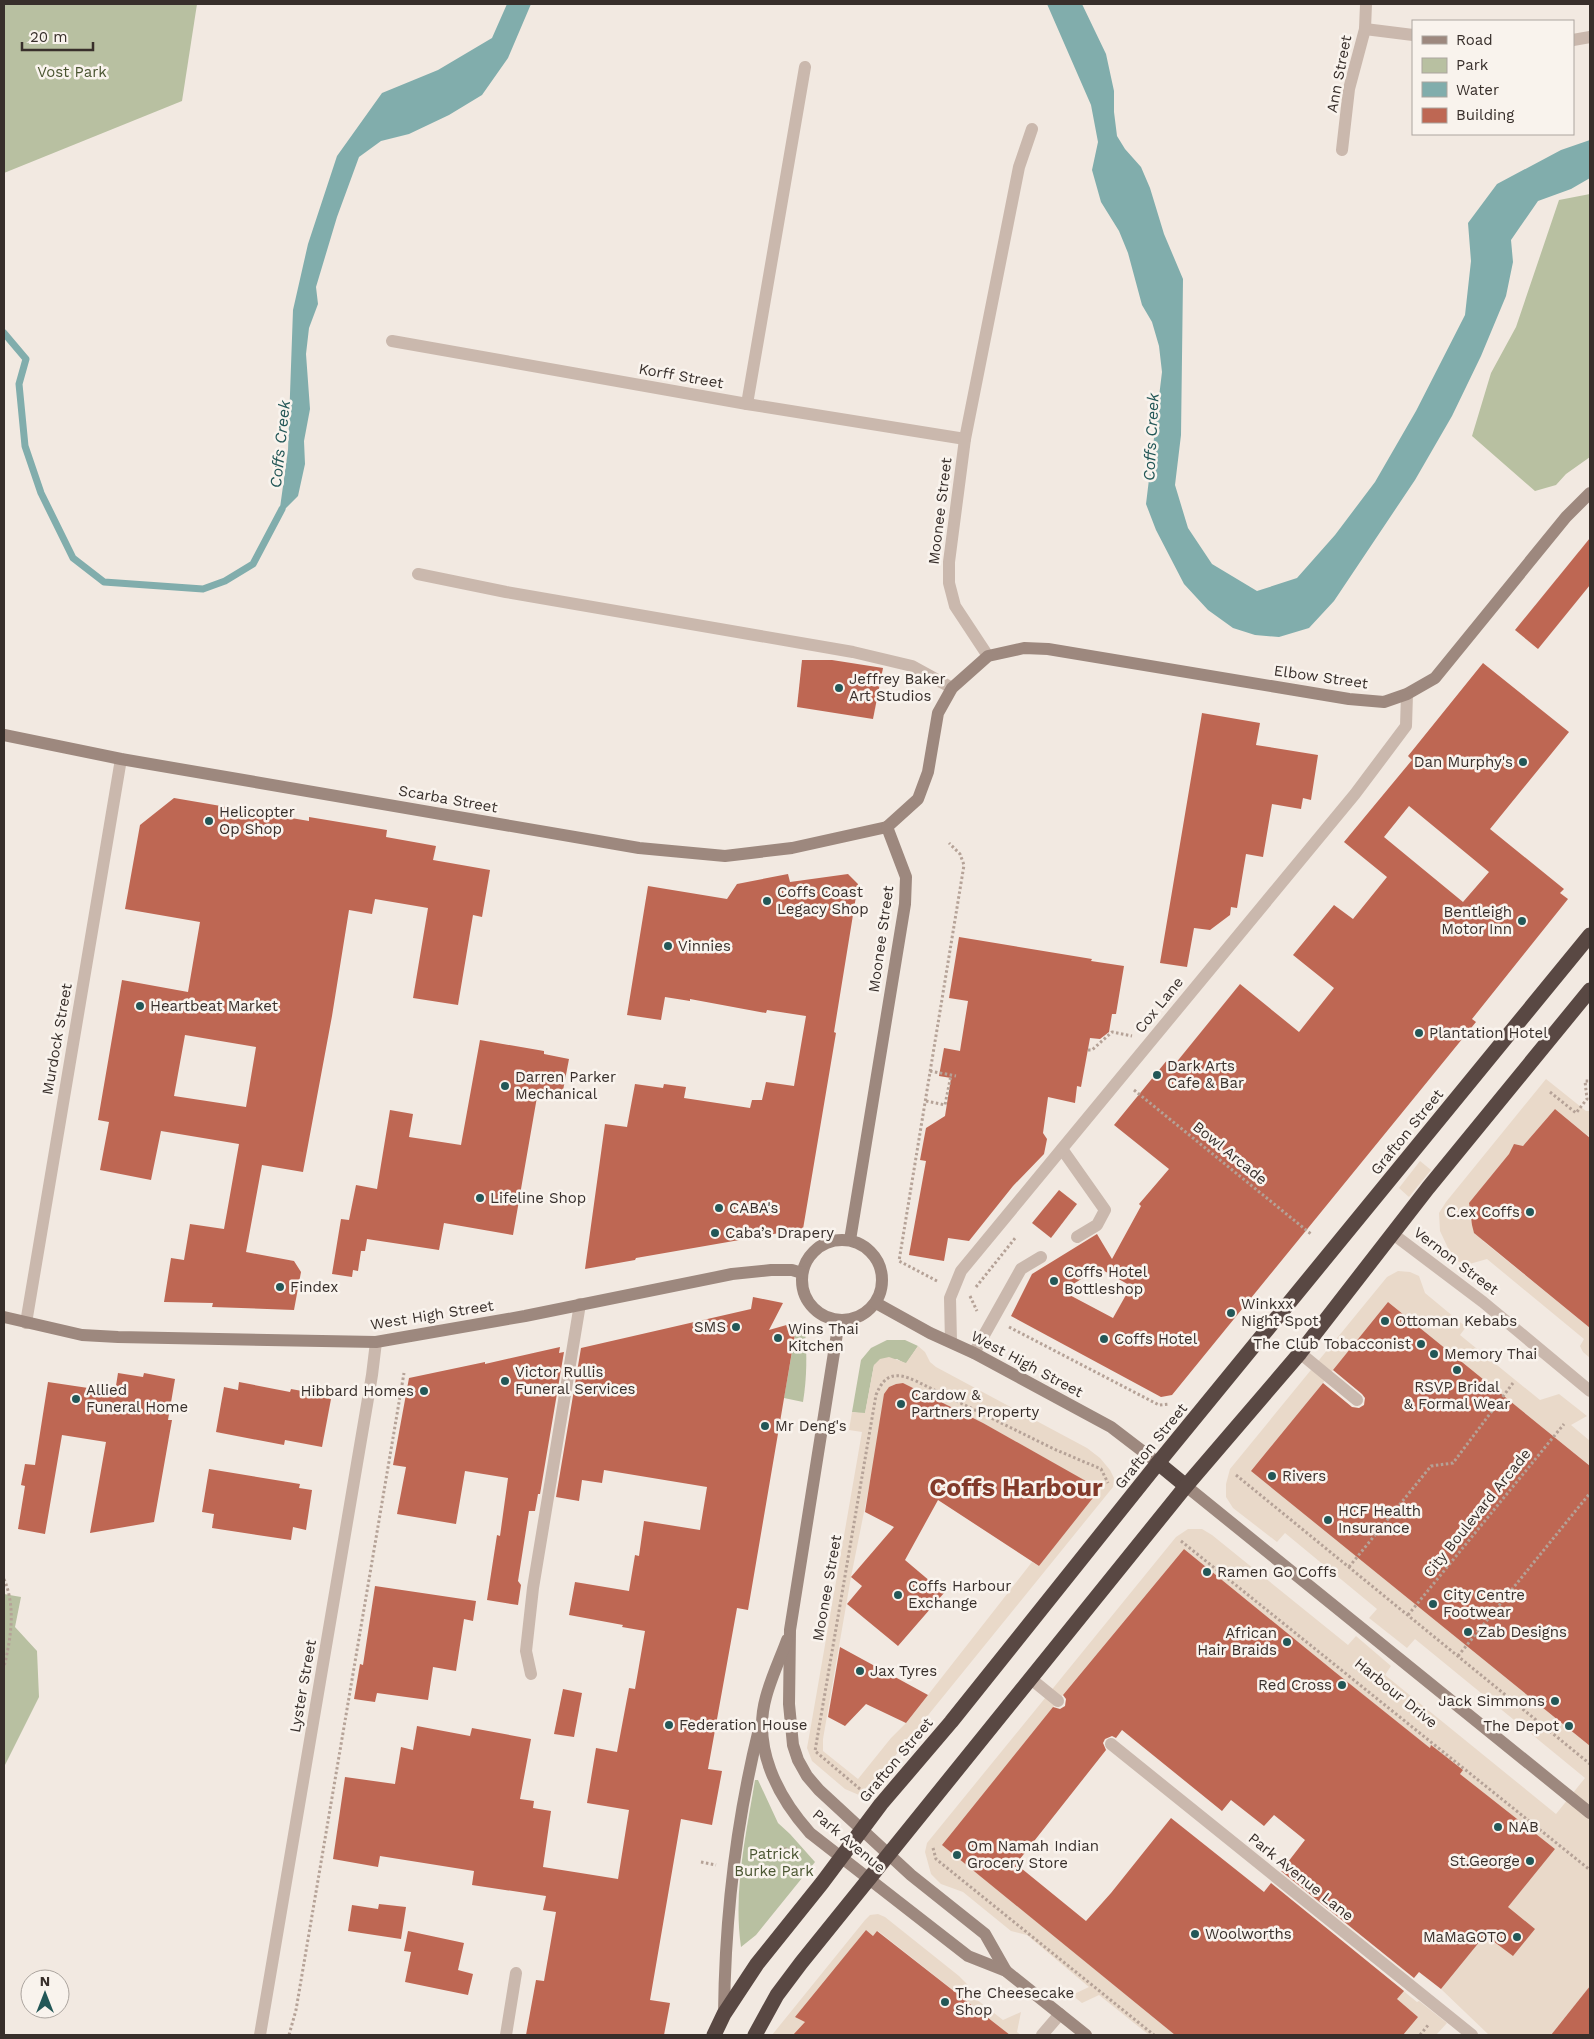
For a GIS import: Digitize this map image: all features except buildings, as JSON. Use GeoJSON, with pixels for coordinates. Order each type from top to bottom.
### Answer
{"type":"FeatureCollection","features":[{"type":"Feature","properties":{"kind":"highway","name":"Grafton Street"},"geometry":{"type":"LineString","coordinates":[[714,2035],[724,2014],[757,1964],[822,1883],[861,1829],[951,1722],[1158,1463],[1590,935]]}},
{"type":"Feature","properties":{"kind":"highway"},"geometry":{"type":"LineString","coordinates":[[754,2035],[777,1995],[868,1879],[889,1856],[1186,1486],[1300,1353],[1428,1188],[1590,990]]}},
{"type":"Feature","properties":{"kind":"highway"},"geometry":{"type":"LineString","coordinates":[[1158,1463],[1186,1486]]}},
{"type":"Feature","properties":{"kind":"street","name":"Ann Street"},"geometry":{"type":"LineString","coordinates":[[1342,150],[1349,89],[1365,29],[1366,4]]}},
{"type":"Feature","properties":{"kind":"street"},"geometry":{"type":"LineString","coordinates":[[1365,29],[1412,35]]}},
{"type":"Feature","properties":{"kind":"street"},"geometry":{"type":"LineString","coordinates":[[1574,40],[1590,37]]}},
{"type":"Feature","properties":{"kind":"street"},"geometry":{"type":"LineString","coordinates":[[747,404],[805,67]]}},
{"type":"Feature","properties":{"kind":"street","name":"Moonee Street"},"geometry":{"type":"LineString","coordinates":[[988,656],[955,606],[949,583],[949,562],[965,439],[1019,166],[1032,129]]}},
{"type":"Feature","properties":{"kind":"street","name":"Korff Street"},"geometry":{"type":"LineString","coordinates":[[392,341],[747,404],[965,439]]}},
{"type":"Feature","properties":{"kind":"street","name":"Elbow Street"},"geometry":{"type":"LineString","coordinates":[[988,656],[1024,648],[1048,649],[1349,700],[1384,702],[1407,694],[1435,678],[1566,517],[1590,493]]}},
{"type":"Feature","properties":{"kind":"street"},"geometry":{"type":"LineString","coordinates":[[418,574],[516,594],[853,652],[912,666],[952,688]]}},
{"type":"Feature","properties":{"kind":"street"},"geometry":{"type":"LineString","coordinates":[[887,827],[918,799],[928,772],[938,712],[952,688],[988,656]]}},
{"type":"Feature","properties":{"kind":"street","name":"Cox Lane"},"geometry":{"type":"LineString","coordinates":[[951,1342],[950,1298],[961,1271],[1349,801],[1395,742],[1406,726],[1407,694]]}},
{"type":"Feature","properties":{"kind":"street","name":"Scarba Street"},"geometry":{"type":"LineString","coordinates":[[4,735],[121,760],[629,846],[725,856],[792,848],[887,827]]}},
{"type":"Feature","properties":{"kind":"street","name":"Murdock Street"},"geometry":{"type":"LineString","coordinates":[[26,1323],[121,760]]}},
{"type":"Feature","properties":{"kind":"street","name":"Moonee Street"},"geometry":{"type":"LineString","coordinates":[[850,1240],[905,904],[906,877],[887,827]]}},
{"type":"Feature","properties":{"kind":"street"},"geometry":{"type":"LineString","coordinates":[[1062,1148],[1105,1210],[1097,1225],[1077,1237]]}},
{"type":"Feature","properties":{"kind":"street","name":"Vernon Street"},"geometry":{"type":"LineString","coordinates":[[1393,1234],[1483,1302],[1590,1391]]}},
{"type":"Feature","properties":{"kind":"street"},"geometry":{"type":"LineString","coordinates":[[837,1240],[850,1240],[863,1246],[873,1254],[880,1265],[883,1278],[881,1291],[876,1303],[860,1317],[839,1321],[827,1318],[809,1304],[804,1293],[802,1273],[813,1252],[824,1244],[837,1240]]}},
{"type":"Feature","properties":{"kind":"street"},"geometry":{"type":"LineString","coordinates":[[974,1353],[1021,1269],[1041,1257]]}},
{"type":"Feature","properties":{"kind":"street","name":"West High Street"},"geometry":{"type":"LineString","coordinates":[[4,1318],[82,1334],[118,1337],[376,1342],[732,1274],[771,1270],[792,1270],[802,1273]]}},
{"type":"Feature","properties":{"kind":"street","name":"West High Street"},"geometry":{"type":"LineString","coordinates":[[876,1303],[930,1333],[974,1353],[1111,1428],[1158,1463]]}},
{"type":"Feature","properties":{"kind":"street"},"geometry":{"type":"LineString","coordinates":[[531,1674],[526,1651],[533,1588],[580,1304]]}},
{"type":"Feature","properties":{"kind":"street","name":"Moonee Street"},"geometry":{"type":"LineString","coordinates":[[790,1630],[839,1321]]}},
{"type":"Feature","properties":{"kind":"street","name":"Lyster Street"},"geometry":{"type":"LineString","coordinates":[[260,2035],[372,1375],[376,1342]]}},
{"type":"Feature","properties":{"kind":"street"},"geometry":{"type":"LineString","coordinates":[[1300,1353],[1357,1400]]}},
{"type":"Feature","properties":{"kind":"street","name":"Harbour Drive"},"geometry":{"type":"LineString","coordinates":[[1186,1486],[1590,1813]]}},
{"type":"Feature","properties":{"kind":"street","name":"Park Avenue"},"geometry":{"type":"LineString","coordinates":[[790,1630],[766,1697],[762,1716],[763,1742],[768,1764],[782,1797],[810,1833],[868,1879],[968,1956],[1006,1971],[1086,2035]]}},
{"type":"Feature","properties":{"kind":"street","name":"Park Avenue"},"geometry":{"type":"LineString","coordinates":[[790,1630],[789,1704],[793,1745],[798,1760],[807,1776],[819,1790],[889,1856],[985,1934],[1006,1971]]}},
{"type":"Feature","properties":{"kind":"street"},"geometry":{"type":"LineString","coordinates":[[1031,1680],[1058,1701]]}},
{"type":"Feature","properties":{"kind":"street"},"geometry":{"type":"LineString","coordinates":[[724,2014],[724,1965],[734,1861],[747,1779],[762,1716]]}},
{"type":"Feature","properties":{"kind":"street","name":"Park Avenue Lane"},"geometry":{"type":"LineString","coordinates":[[1111,1744],[1472,2035]]}},
{"type":"Feature","properties":{"kind":"street"},"geometry":{"type":"LineString","coordinates":[[506,2035],[516,1973]]}},
{"type":"Feature","properties":{"kind":"street"},"geometry":{"type":"LineString","coordinates":[[1042,2035],[1060,2014]]}},
{"type":"Feature","properties":{"kind":"path"},"geometry":{"type":"LineString","coordinates":[[937,1281],[899,1261],[964,865],[960,854],[949,843]]}},
{"type":"Feature","properties":{"kind":"path"},"geometry":{"type":"LineString","coordinates":[[1088,1050],[1092,1050],[1112,1032]]}},
{"type":"Feature","properties":{"kind":"path"},"geometry":{"type":"LineString","coordinates":[[930,1071],[956,1076]]}},
{"type":"Feature","properties":{"kind":"path"},"geometry":{"type":"LineString","coordinates":[[926,1101],[945,1105],[951,1075]]}},
{"type":"Feature","properties":{"kind":"path"},"geometry":{"type":"LineString","coordinates":[[1550,1092],[1576,1113],[1587,1099],[1585,1081],[1590,1081]]}},
{"type":"Feature","properties":{"kind":"path","name":"Bowl Arcade"},"geometry":{"type":"LineString","coordinates":[[1134,1090],[1311,1234]]}},
{"type":"Feature","properties":{"kind":"path","name":"West High Street"},"geometry":{"type":"LineString","coordinates":[[969,1295],[977,1311],[1159,1405],[1169,1404]]}},
{"type":"Feature","properties":{"kind":"path"},"geometry":{"type":"LineString","coordinates":[[289,2035],[296,2010],[404,1373]]}},
{"type":"Feature","properties":{"kind":"path","name":"Moonee Street"},"geometry":{"type":"LineString","coordinates":[[860,1789],[815,1751],[876,1395],[881,1383],[889,1377],[904,1375],[1101,1469],[1108,1483]]}},
{"type":"Feature","properties":{"kind":"path"},"geometry":{"type":"LineString","coordinates":[[1349,1567],[1431,1466],[1453,1463],[1513,1383]]}},
{"type":"Feature","properties":{"kind":"path","name":"City Boulevard Arcade"},"geometry":{"type":"LineString","coordinates":[[1408,1616],[1564,1424]]}},
{"type":"Feature","properties":{"kind":"path"},"geometry":{"type":"LineString","coordinates":[[1236,1475],[1590,1764]]}},
{"type":"Feature","properties":{"kind":"path"},"geometry":{"type":"LineString","coordinates":[[1458,1656],[1590,1493]]}},
{"type":"Feature","properties":{"kind":"path","name":"Harbour Drive"},"geometry":{"type":"LineString","coordinates":[[1181,1541],[1590,1870]]}},
{"type":"Feature","properties":{"kind":"path"},"geometry":{"type":"LineString","coordinates":[[4,1579],[12,1612],[10,1642],[4,1667]]}},
{"type":"Feature","properties":{"kind":"path"},"geometry":{"type":"LineString","coordinates":[[748,1864],[770,1850],[797,1848]]}},
{"type":"Feature","properties":{"kind":"path"},"geometry":{"type":"LineString","coordinates":[[934,1848],[936,1860],[1154,2035]]}},
{"type":"Feature","properties":{"kind":"green space","name":"Vost Park"},"geometry":{"type":"Polygon","coordinates":[[[4,4],[197,4],[182,101],[4,173],[4,4]]]}},
{"type":"Feature","properties":{"kind":"green space"},"geometry":{"type":"Polygon","coordinates":[[[1590,194],[1590,457],[1566,474],[1556,485],[1535,491],[1472,436],[1491,373],[1516,327],[1559,200],[1590,194]]]}},
{"type":"Feature","properties":{"kind":"green space"},"geometry":{"type":"Polygon","coordinates":[[[796,1329],[805,1330],[806,1366],[803,1402],[784,1398],[796,1329]]]}},
{"type":"Feature","properties":{"kind":"green space"},"geometry":{"type":"Polygon","coordinates":[[[887,1340],[905,1340],[918,1346],[906,1364],[897,1359],[874,1365],[865,1414],[852,1412],[861,1360],[871,1348],[887,1340]]]}},
{"type":"Feature","properties":{"kind":"green space"},"geometry":{"type":"Polygon","coordinates":[[[4,1594],[21,1597],[15,1627],[37,1651],[39,1697],[4,1767],[4,1594]]]}},
{"type":"Feature","properties":{"kind":"green space","name":"Patrick Burke Park"},"geometry":{"type":"Polygon","coordinates":[[[755,1780],[758,1780],[778,1823],[815,1862],[756,1935],[741,1947],[739,1926],[740,1884],[755,1780]]]}},
{"type":"Feature","properties":{"kind":"shaded area"},"geometry":{"type":"Polygon","coordinates":[[[1546,1079],[1586,1111],[1590,1111],[1590,1134],[1588,1136],[1555,1109],[1523,1146],[1517,1145],[1511,1158],[1469,1203],[1471,1221],[1474,1224],[1475,1234],[1482,1237],[1488,1235],[1483,1241],[1590,1328],[1590,1358],[1583,1352],[1580,1346],[1584,1339],[1487,1259],[1466,1265],[1457,1261],[1440,1231],[1439,1213],[1446,1202],[1546,1079]]]}},
{"type":"Feature","properties":{"kind":"shaded area"},"geometry":{"type":"Polygon","coordinates":[[[1420,1161],[1431,1170],[1409,1197],[1399,1188],[1420,1161]]]}},
{"type":"Feature","properties":{"kind":"shaded area"},"geometry":{"type":"Polygon","coordinates":[[[1398,1271],[1410,1272],[1419,1276],[1425,1293],[1466,1327],[1460,1335],[1540,1400],[1559,1394],[1587,1416],[1571,1425],[1590,1441],[1590,1466],[1388,1302],[1252,1471],[1590,1746],[1590,1986],[1551,2035],[1489,2035],[1441,1989],[1555,1849],[1460,1774],[1462,1771],[1431,1746],[1430,1748],[1184,1549],[1058,1701],[943,1845],[1175,2035],[1149,2035],[1099,1995],[1082,2003],[1072,1995],[1089,1987],[1027,1935],[1011,1931],[963,1892],[941,1884],[931,1874],[925,1852],[927,1843],[1176,1537],[1188,1529],[1202,1529],[1212,1535],[1348,1645],[1356,1636],[1391,1666],[1385,1675],[1556,1814],[1585,1778],[1415,1639],[1407,1648],[1369,1618],[1377,1609],[1285,1533],[1277,1542],[1233,1508],[1226,1497],[1226,1484],[1230,1469],[1387,1277],[1398,1271]]]}},
{"type":"Feature","properties":{"kind":"shaded area"},"geometry":{"type":"Polygon","coordinates":[[[918,1346],[936,1367],[1087,1448],[1100,1458],[1114,1478],[1113,1487],[865,1793],[859,1795],[845,1789],[812,1761],[807,1748],[862,1432],[849,1430],[852,1412],[865,1413],[874,1365],[880,1359],[889,1357],[906,1363],[918,1346]],[[903,1383],[889,1387],[851,1577],[823,1739],[823,1751],[858,1779],[891,1738],[906,1723],[1032,1562],[1039,1566],[1099,1489],[981,1422],[903,1383]]]}},
{"type":"Feature","properties":{"kind":"shaded area"},"geometry":{"type":"Polygon","coordinates":[[[878,1914],[885,1917],[959,1976],[968,1985],[976,1999],[1003,2020],[1021,2012],[1017,2032],[1021,2035],[1010,2035],[878,1931],[873,1936],[866,1930],[837,1966],[799,2035],[772,2035],[865,1920],[870,1915],[878,1914]]]}},
{"type":"Feature","properties":{"kind":"shaded area"},"geometry":{"type":"Polygon","coordinates":[[[1396,1985],[1447,2023],[1436,2035],[1393,2035],[1412,2012],[1389,1993],[1396,1985]]]}},
{"type":"Feature","properties":{"kind":"water"},"geometry":{"type":"Polygon","coordinates":[[[507,4],[531,4],[508,58],[482,95],[449,115],[409,134],[381,141],[359,157],[337,217],[316,287],[318,304],[309,328],[306,354],[310,409],[304,441],[305,464],[298,496],[279,515],[288,450],[293,310],[308,244],[337,156],[382,93],[438,70],[492,38],[507,4]]]}},
{"type":"Feature","properties":{"kind":"water"},"geometry":{"type":"Polygon","coordinates":[[[1047,4],[1082,4],[1106,54],[1114,91],[1117,136],[1125,149],[1141,167],[1150,188],[1164,234],[1183,279],[1181,435],[1175,485],[1188,528],[1212,564],[1257,591],[1297,578],[1335,535],[1375,482],[1416,411],[1465,315],[1471,261],[1468,223],[1497,184],[1561,150],[1590,140],[1590,178],[1571,189],[1538,201],[1511,240],[1513,262],[1506,296],[1481,356],[1452,416],[1415,480],[1334,601],[1309,628],[1279,637],[1255,635],[1233,628],[1208,610],[1184,584],[1156,530],[1146,504],[1162,372],[1159,346],[1152,322],[1142,305],[1128,253],[1119,231],[1101,202],[1092,170],[1098,142],[1091,105],[1047,4]]]}},
{"type":"Feature","properties":{"kind":"waterway","name":"Coffs Creek"},"geometry":{"type":"LineString","coordinates":[[4,333],[26,359],[19,384],[25,446],[41,493],[73,558],[104,582],[203,589],[225,581],[253,564],[282,509]]}},
{"type":"Feature","properties":{"kind":"place","name":"Jeffrey Baker Art Studios"},"geometry":{"type":"Point","coordinates":[839,688]}},
{"type":"Feature","properties":{"kind":"place","name":"Dan Murphy's"},"geometry":{"type":"Point","coordinates":[1523,762]}},
{"type":"Feature","properties":{"kind":"place","name":"Helicopter Op Shop"},"geometry":{"type":"Point","coordinates":[209,821]}},
{"type":"Feature","properties":{"kind":"place","name":"Coffs Coast Legacy Shop"},"geometry":{"type":"Point","coordinates":[767,901]}},
{"type":"Feature","properties":{"kind":"place","name":"Bentleigh Motor Inn"},"geometry":{"type":"Point","coordinates":[1522,921]}},
{"type":"Feature","properties":{"kind":"place","name":"Vinnies"},"geometry":{"type":"Point","coordinates":[668,946]}},
{"type":"Feature","properties":{"kind":"place","name":"Heartbeat Market"},"geometry":{"type":"Point","coordinates":[140,1006]}},
{"type":"Feature","properties":{"kind":"place","name":"Plantation Hotel"},"geometry":{"type":"Point","coordinates":[1419,1033]}},
{"type":"Feature","properties":{"kind":"place","name":"Dark Arts Cafe & Bar"},"geometry":{"type":"Point","coordinates":[1157,1075]}},
{"type":"Feature","properties":{"kind":"place","name":"Darren Parker Mechanical"},"geometry":{"type":"Point","coordinates":[505,1086]}},
{"type":"Feature","properties":{"kind":"place","name":"Lifeline Shop"},"geometry":{"type":"Point","coordinates":[480,1198]}},
{"type":"Feature","properties":{"kind":"place","name":"CABA's"},"geometry":{"type":"Point","coordinates":[719,1208]}},
{"type":"Feature","properties":{"kind":"place","name":"C.ex Coffs"},"geometry":{"type":"Point","coordinates":[1530,1212]}},
{"type":"Feature","properties":{"kind":"place","name":"Caba’s Drapery"},"geometry":{"type":"Point","coordinates":[715,1233]}},
{"type":"Feature","properties":{"kind":"place","name":"Coffs Hotel Bottleshop"},"geometry":{"type":"Point","coordinates":[1054,1281]}},
{"type":"Feature","properties":{"kind":"place","name":"Findex"},"geometry":{"type":"Point","coordinates":[280,1287]}},
{"type":"Feature","properties":{"kind":"place","name":"Winkxx Night Spot"},"geometry":{"type":"Point","coordinates":[1231,1313]}},
{"type":"Feature","properties":{"kind":"place","name":"Ottoman Kebabs"},"geometry":{"type":"Point","coordinates":[1385,1321]}},
{"type":"Feature","properties":{"kind":"place","name":"SMS"},"geometry":{"type":"Point","coordinates":[736,1327]}},
{"type":"Feature","properties":{"kind":"place","name":"Wins Thai Kitchen"},"geometry":{"type":"Point","coordinates":[778,1338]}},
{"type":"Feature","properties":{"kind":"place","name":"Coffs Hotel"},"geometry":{"type":"Point","coordinates":[1104,1339]}},
{"type":"Feature","properties":{"kind":"place","name":"The Club Tobacconist"},"geometry":{"type":"Point","coordinates":[1421,1344]}},
{"type":"Feature","properties":{"kind":"place","name":"Memory Thai"},"geometry":{"type":"Point","coordinates":[1434,1354]}},
{"type":"Feature","properties":{"kind":"place","name":"RSVP Bridal & Formal Wear"},"geometry":{"type":"Point","coordinates":[1457,1370]}},
{"type":"Feature","properties":{"kind":"place","name":"Victor Rullis Funeral Services"},"geometry":{"type":"Point","coordinates":[505,1381]}},
{"type":"Feature","properties":{"kind":"place","name":"Hibbard Homes"},"geometry":{"type":"Point","coordinates":[424,1391]}},
{"type":"Feature","properties":{"kind":"place","name":"Allied Funeral Home"},"geometry":{"type":"Point","coordinates":[76,1399]}},
{"type":"Feature","properties":{"kind":"place","name":"Cardow & Partners Property"},"geometry":{"type":"Point","coordinates":[901,1404]}},
{"type":"Feature","properties":{"kind":"place","name":"Mr Deng's"},"geometry":{"type":"Point","coordinates":[765,1426]}},
{"type":"Feature","properties":{"kind":"place","name":"Rivers"},"geometry":{"type":"Point","coordinates":[1272,1476]}},
{"type":"Feature","properties":{"kind":"place","name":"HCF Health Insurance"},"geometry":{"type":"Point","coordinates":[1328,1520]}},
{"type":"Feature","properties":{"kind":"place","name":"Ramen Go Coffs"},"geometry":{"type":"Point","coordinates":[1207,1572]}},
{"type":"Feature","properties":{"kind":"place","name":"Coffs Harbour Exchange"},"geometry":{"type":"Point","coordinates":[898,1595]}},
{"type":"Feature","properties":{"kind":"place","name":"City Centre Footwear"},"geometry":{"type":"Point","coordinates":[1433,1604]}},
{"type":"Feature","properties":{"kind":"place","name":"Zab Designs"},"geometry":{"type":"Point","coordinates":[1468,1632]}},
{"type":"Feature","properties":{"kind":"place","name":"African Hair Braids"},"geometry":{"type":"Point","coordinates":[1287,1642]}},
{"type":"Feature","properties":{"kind":"place","name":"Jax Tyres"},"geometry":{"type":"Point","coordinates":[860,1671]}},
{"type":"Feature","properties":{"kind":"place","name":"Red Cross"},"geometry":{"type":"Point","coordinates":[1342,1685]}},
{"type":"Feature","properties":{"kind":"place","name":"Jack Simmons"},"geometry":{"type":"Point","coordinates":[1555,1701]}},
{"type":"Feature","properties":{"kind":"place","name":"Federation House"},"geometry":{"type":"Point","coordinates":[669,1725]}},
{"type":"Feature","properties":{"kind":"place","name":"The Depot"},"geometry":{"type":"Point","coordinates":[1569,1726]}},
{"type":"Feature","properties":{"kind":"place","name":"NAB"},"geometry":{"type":"Point","coordinates":[1498,1827]}},
{"type":"Feature","properties":{"kind":"place","name":"Om Namah Indian Grocery Store"},"geometry":{"type":"Point","coordinates":[957,1855]}},
{"type":"Feature","properties":{"kind":"place","name":"St.George"},"geometry":{"type":"Point","coordinates":[1530,1861]}},
{"type":"Feature","properties":{"kind":"place","name":"Woolworths"},"geometry":{"type":"Point","coordinates":[1195,1934]}},
{"type":"Feature","properties":{"kind":"place","name":"MaMaGOTO"},"geometry":{"type":"Point","coordinates":[1517,1937]}},
{"type":"Feature","properties":{"kind":"place","name":"The Cheesecake Shop"},"geometry":{"type":"Point","coordinates":[945,2002]}},
{"type":"Feature","properties":{"kind":"district","name":"Coffs Harbour"},"geometry":{"type":"Point","coordinates":[1016,1487]}}]}
